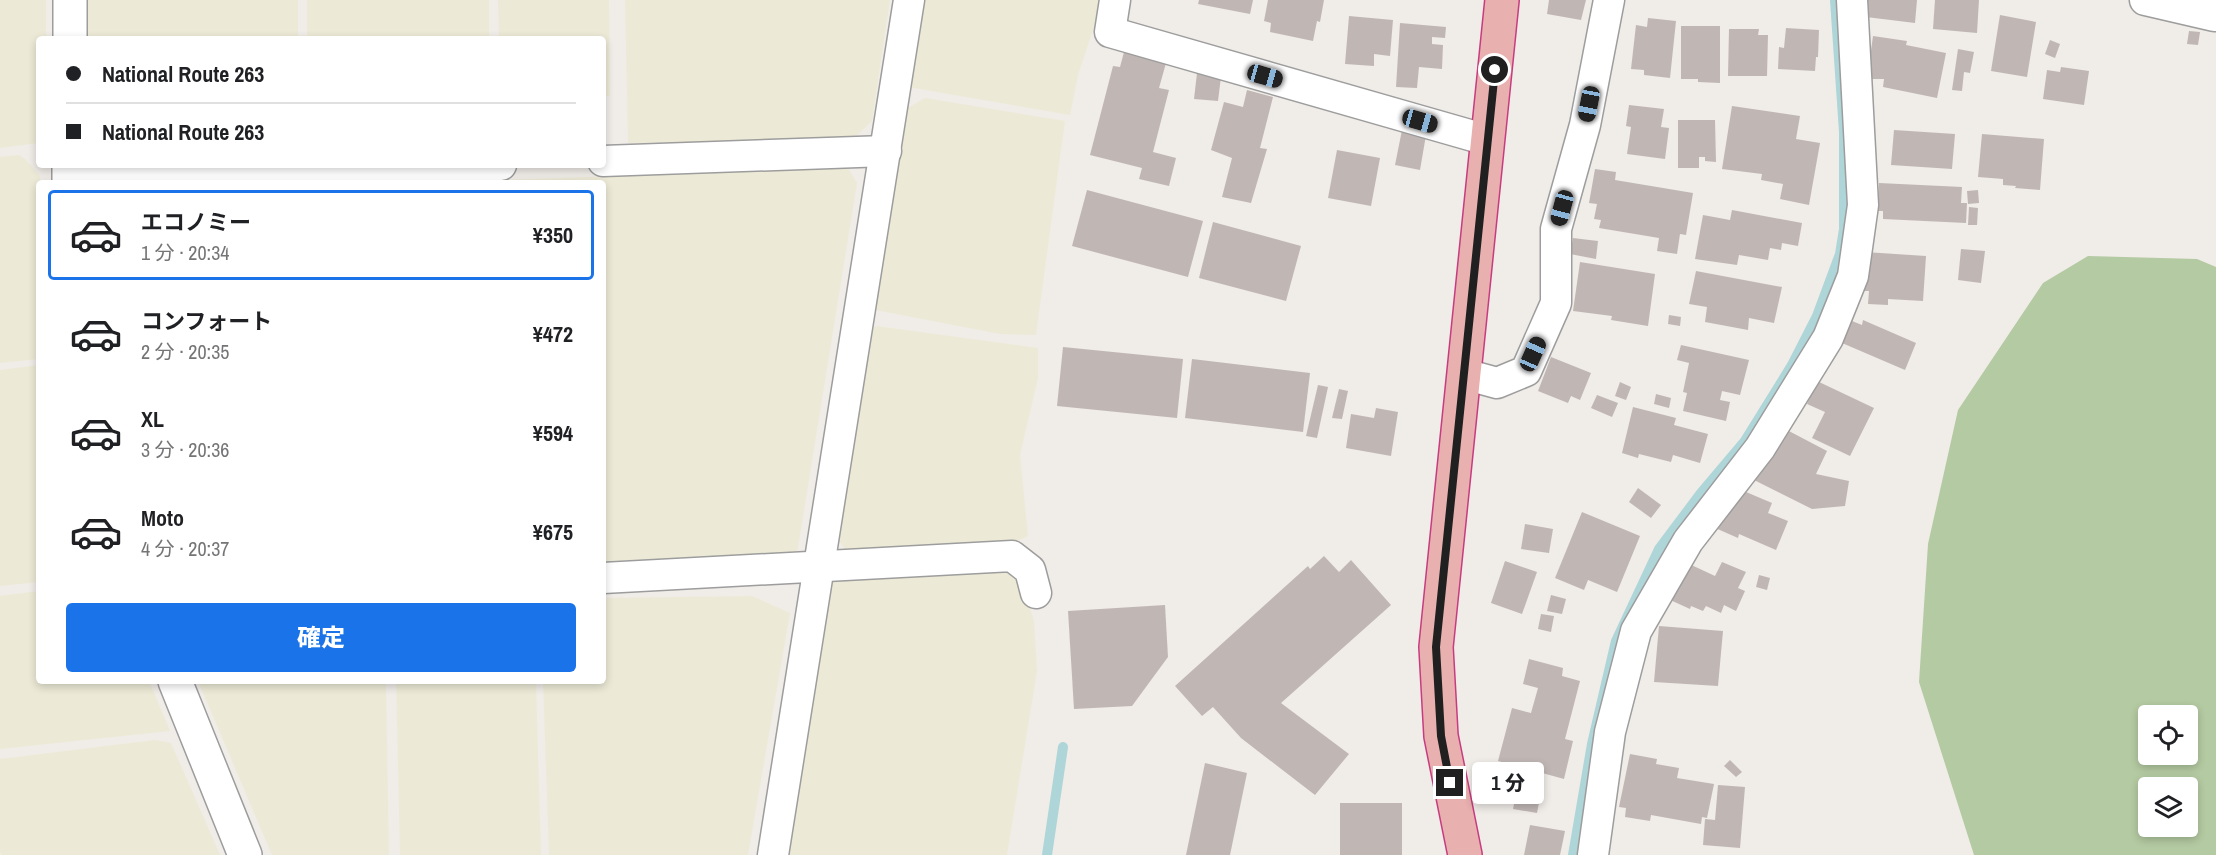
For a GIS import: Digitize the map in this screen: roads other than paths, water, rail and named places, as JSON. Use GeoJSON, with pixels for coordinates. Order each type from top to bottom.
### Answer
{"type":"FeatureCollection","features":[{"type":"Feature","properties":{"kind":"highway"},"geometry":{"type":"LineString","coordinates":[[1465,855],[1441,736],[1436,647],[1503,0]]}},
{"type":"Feature","properties":{"kind":"street"},"geometry":{"type":"LineString","coordinates":[[70,0],[70,36]]}},
{"type":"Feature","properties":{"kind":"street"},"geometry":{"type":"LineString","coordinates":[[773,855],[909,0]]}},
{"type":"Feature","properties":{"kind":"street"},"geometry":{"type":"LineString","coordinates":[[1115,0],[1110,32],[1487,140]]}},
{"type":"Feature","properties":{"kind":"street"},"geometry":{"type":"LineString","coordinates":[[1464,374],[1497,383],[1526,371],[1556,303],[1556,229],[1585,124],[1609,0]]}},
{"type":"Feature","properties":{"kind":"street"},"geometry":{"type":"LineString","coordinates":[[1593,855],[1610,732],[1636,631],[1688,541],[1760,448],[1828,338],[1853,276],[1863,205],[1852,0]]}},
{"type":"Feature","properties":{"kind":"street"},"geometry":{"type":"LineString","coordinates":[[2145,0],[2214,16],[2216,10]]}},
{"type":"Feature","properties":{"kind":"street"},"geometry":{"type":"LineString","coordinates":[[606,161],[886,151]]}},
{"type":"Feature","properties":{"kind":"street"},"geometry":{"type":"LineString","coordinates":[[69,176],[383,168]]}},
{"type":"Feature","properties":{"kind":"street"},"geometry":{"type":"LineString","coordinates":[[606,579],[818,565],[1012,556],[1030,570],[1036,593]]}},
{"type":"Feature","properties":{"kind":"street"},"geometry":{"type":"LineString","coordinates":[[176,684],[244,855]]}},
{"type":"Feature","properties":{"kind":"waterway"},"geometry":{"type":"LineString","coordinates":[[1573,855],[1592,744],[1616,641],[1659,549],[1701,493],[1745,441],[1792,365],[1817,316],[1840,254],[1844,229],[1844,132],[1835,0]]}},
{"type":"Feature","properties":{"kind":"waterway"},"geometry":{"type":"LineString","coordinates":[[1047,855],[1063,747]]}}]}
